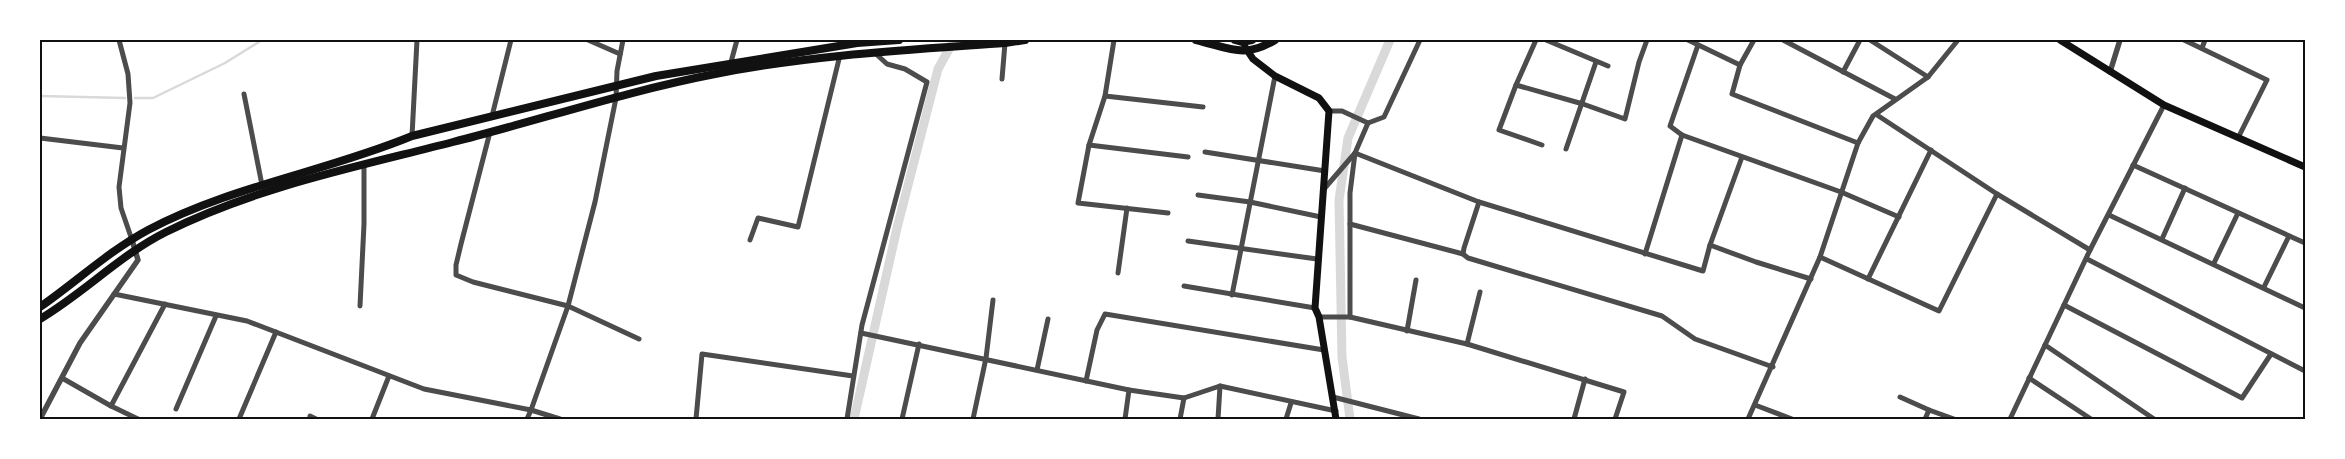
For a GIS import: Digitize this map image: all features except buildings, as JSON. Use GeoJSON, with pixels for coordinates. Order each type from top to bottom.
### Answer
{"type":"FeatureCollection","features":[{"type":"Feature","properties":{"kind":"highway"},"geometry":{"type":"LineString","coordinates":[[40,307],[132,240],[174,218],[225,197],[381,149],[412,136],[656,76],[857,41],[900,40]]}},
{"type":"Feature","properties":{"kind":"highway"},"geometry":{"type":"LineString","coordinates":[[40,319],[91,284],[136,249],[168,231],[225,206],[302,180],[718,73],[840,55],[970,46],[1025,40]]}},
{"type":"Feature","properties":{"kind":"highway"},"geometry":{"type":"LineString","coordinates":[[1196,40],[1247,52],[1261,48],[1275,40]]}},
{"type":"Feature","properties":{"kind":"highway"},"geometry":{"type":"LineString","coordinates":[[1238,41],[1252,40]]}},
{"type":"Feature","properties":{"kind":"main road"},"geometry":{"type":"LineString","coordinates":[[2060,40],[2164,105],[2305,167]]}},
{"type":"Feature","properties":{"kind":"main road"},"geometry":{"type":"LineString","coordinates":[[1238,41],[1247,52],[1275,76],[1319,98],[1329,111],[1315,308],[1321,317],[1324,350],[1336,415]]}},
{"type":"Feature","properties":{"kind":"street"},"geometry":{"type":"LineString","coordinates":[[40,419],[80,343],[138,260],[136,249],[121,208],[119,187],[130,103],[128,74],[119,40]]}},
{"type":"Feature","properties":{"kind":"street"},"geometry":{"type":"LineString","coordinates":[[412,136],[417,40]]}},
{"type":"Feature","properties":{"kind":"street"},"geometry":{"type":"LineString","coordinates":[[492,116],[511,40]]}},
{"type":"Feature","properties":{"kind":"street"},"geometry":{"type":"LineString","coordinates":[[588,40],[620,54]]}},
{"type":"Feature","properties":{"kind":"street"},"geometry":{"type":"LineString","coordinates":[[527,419],[568,306],[595,202],[616,98],[623,40]]}},
{"type":"Feature","properties":{"kind":"street"},"geometry":{"type":"LineString","coordinates":[[731,62],[737,40]]}},
{"type":"Feature","properties":{"kind":"street"},"geometry":{"type":"LineString","coordinates":[[1114,40],[1105,96],[1089,145],[1078,202],[1168,213]]}},
{"type":"Feature","properties":{"kind":"street"},"geometry":{"type":"LineString","coordinates":[[1329,111],[1342,111],[1368,123],[1384,117],[1420,40]]}},
{"type":"Feature","properties":{"kind":"street"},"geometry":{"type":"LineString","coordinates":[[1536,40],[1516,84],[1499,130],[1542,146]]}},
{"type":"Feature","properties":{"kind":"street"},"geometry":{"type":"LineString","coordinates":[[1546,40],[1608,66]]}},
{"type":"Feature","properties":{"kind":"street"},"geometry":{"type":"LineString","coordinates":[[1516,84],[1625,119],[1639,62],[1647,40]]}},
{"type":"Feature","properties":{"kind":"street"},"geometry":{"type":"LineString","coordinates":[[1688,40],[1740,66]]}},
{"type":"Feature","properties":{"kind":"street"},"geometry":{"type":"LineString","coordinates":[[1754,40],[1740,66],[1732,94],[1858,143]]}},
{"type":"Feature","properties":{"kind":"street"},"geometry":{"type":"LineString","coordinates":[[1783,40],[1894,99]]}},
{"type":"Feature","properties":{"kind":"street"},"geometry":{"type":"LineString","coordinates":[[1843,72],[1860,40]]}},
{"type":"Feature","properties":{"kind":"street"},"geometry":{"type":"LineString","coordinates":[[1870,40],[1928,77]]}},
{"type":"Feature","properties":{"kind":"street"},"geometry":{"type":"LineString","coordinates":[[1748,419],[1812,278],[1858,143],[1868,122],[1894,99],[1928,77],[1958,40]]}},
{"type":"Feature","properties":{"kind":"street"},"geometry":{"type":"LineString","coordinates":[[2110,72],[2120,40]]}},
{"type":"Feature","properties":{"kind":"street"},"geometry":{"type":"LineString","coordinates":[[2184,40],[2267,80],[2238,138]]}},
{"type":"Feature","properties":{"kind":"street"},"geometry":{"type":"LineString","coordinates":[[2202,48],[2205,40]]}},
{"type":"Feature","properties":{"kind":"street"},"geometry":{"type":"LineString","coordinates":[[1002,79],[1005,43]]}},
{"type":"Feature","properties":{"kind":"street"},"geometry":{"type":"LineString","coordinates":[[1698,44],[1670,126],[1682,135],[1842,192],[1899,217]]}},
{"type":"Feature","properties":{"kind":"street"},"geometry":{"type":"LineString","coordinates":[[847,419],[852,376],[862,333],[927,82],[906,69],[887,64],[875,53]]}},
{"type":"Feature","properties":{"kind":"street"},"geometry":{"type":"LineString","coordinates":[[750,240],[758,218],[798,228],[840,55]]}},
{"type":"Feature","properties":{"kind":"street"},"geometry":{"type":"LineString","coordinates":[[1566,149],[1596,62]]}},
{"type":"Feature","properties":{"kind":"street"},"geometry":{"type":"LineString","coordinates":[[1232,295],[1275,76]]}},
{"type":"Feature","properties":{"kind":"street"},"geometry":{"type":"LineString","coordinates":[[244,94],[262,185]]}},
{"type":"Feature","properties":{"kind":"street"},"geometry":{"type":"LineString","coordinates":[[1105,96],[1202,107]]}},
{"type":"Feature","properties":{"kind":"street"},"geometry":{"type":"LineString","coordinates":[[2010,419],[2090,250],[2164,105]]}},
{"type":"Feature","properties":{"kind":"street"},"geometry":{"type":"LineString","coordinates":[[1877,115],[1997,194],[2090,250]]}},
{"type":"Feature","properties":{"kind":"street"},"geometry":{"type":"LineString","coordinates":[[1349,317],[1350,193],[1355,154],[1368,123]]}},
{"type":"Feature","properties":{"kind":"street"},"geometry":{"type":"LineString","coordinates":[[490,132],[456,265],[456,275],[473,282],[568,306],[639,339]]}},
{"type":"Feature","properties":{"kind":"street"},"geometry":{"type":"LineString","coordinates":[[1645,254],[1682,135]]}},
{"type":"Feature","properties":{"kind":"street"},"geometry":{"type":"LineString","coordinates":[[40,138],[123,148]]}},
{"type":"Feature","properties":{"kind":"street"},"geometry":{"type":"LineString","coordinates":[[1089,145],[1188,157]]}},
{"type":"Feature","properties":{"kind":"street"},"geometry":{"type":"LineString","coordinates":[[1868,279],[1931,150]]}},
{"type":"Feature","properties":{"kind":"street"},"geometry":{"type":"LineString","coordinates":[[1205,152],[1325,171]]}},
{"type":"Feature","properties":{"kind":"street"},"geometry":{"type":"LineString","coordinates":[[1324,189],[1355,154]]}},
{"type":"Feature","properties":{"kind":"street"},"geometry":{"type":"LineString","coordinates":[[1355,154],[1480,202],[1703,271],[1710,245],[1742,157]]}},
{"type":"Feature","properties":{"kind":"street"},"geometry":{"type":"LineString","coordinates":[[360,306],[364,224],[364,165]]}},
{"type":"Feature","properties":{"kind":"street"},"geometry":{"type":"LineString","coordinates":[[2133,165],[2305,243]]}},
{"type":"Feature","properties":{"kind":"street"},"geometry":{"type":"LineString","coordinates":[[2162,239],[2185,188]]}},
{"type":"Feature","properties":{"kind":"street"},"geometry":{"type":"LineString","coordinates":[[1820,257],[1939,312],[1997,194]]}},
{"type":"Feature","properties":{"kind":"street"},"geometry":{"type":"LineString","coordinates":[[1198,195],[1250,202],[1321,217]]}},
{"type":"Feature","properties":{"kind":"street"},"geometry":{"type":"LineString","coordinates":[[1463,254],[1480,202]]}},
{"type":"Feature","properties":{"kind":"street"},"geometry":{"type":"LineString","coordinates":[[1118,273],[1127,208]]}},
{"type":"Feature","properties":{"kind":"street"},"geometry":{"type":"LineString","coordinates":[[2214,263],[2238,213]]}},
{"type":"Feature","properties":{"kind":"street"},"geometry":{"type":"LineString","coordinates":[[2109,215],[2214,263],[2305,308]]}},
{"type":"Feature","properties":{"kind":"street"},"geometry":{"type":"LineString","coordinates":[[1350,224],[1463,254],[1476,261],[1662,316],[1695,339],[1773,367]]}},
{"type":"Feature","properties":{"kind":"street"},"geometry":{"type":"LineString","coordinates":[[2264,287],[2289,236]]}},
{"type":"Feature","properties":{"kind":"street"},"geometry":{"type":"LineString","coordinates":[[1188,242],[1317,259]]}},
{"type":"Feature","properties":{"kind":"street"},"geometry":{"type":"LineString","coordinates":[[1710,245],[1756,262],[1812,278]]}},
{"type":"Feature","properties":{"kind":"street"},"geometry":{"type":"LineString","coordinates":[[2087,259],[2305,371]]}},
{"type":"Feature","properties":{"kind":"street"},"geometry":{"type":"LineString","coordinates":[[1407,331],[1416,280]]}},
{"type":"Feature","properties":{"kind":"street"},"geometry":{"type":"LineString","coordinates":[[1184,286],[1315,308]]}},
{"type":"Feature","properties":{"kind":"street"},"geometry":{"type":"LineString","coordinates":[[1467,344],[1480,292]]}},
{"type":"Feature","properties":{"kind":"street"},"geometry":{"type":"LineString","coordinates":[[114,294],[246,321],[424,389],[531,410],[560,419]]}},
{"type":"Feature","properties":{"kind":"street"},"geometry":{"type":"LineString","coordinates":[[973,419],[986,358],[993,300]]}},
{"type":"Feature","properties":{"kind":"street"},"geometry":{"type":"LineString","coordinates":[[111,406],[165,304]]}},
{"type":"Feature","properties":{"kind":"street"},"geometry":{"type":"LineString","coordinates":[[2064,305],[2242,398],[2271,354]]}},
{"type":"Feature","properties":{"kind":"street"},"geometry":{"type":"LineString","coordinates":[[1086,381],[1097,330],[1105,314],[1324,350]]}},
{"type":"Feature","properties":{"kind":"street"},"geometry":{"type":"LineString","coordinates":[[176,410],[216,316]]}},
{"type":"Feature","properties":{"kind":"street"},"geometry":{"type":"LineString","coordinates":[[1321,317],[1349,317],[1467,344],[1624,392],[1615,419]]}},
{"type":"Feature","properties":{"kind":"street"},"geometry":{"type":"LineString","coordinates":[[1037,370],[1048,319]]}},
{"type":"Feature","properties":{"kind":"street"},"geometry":{"type":"LineString","coordinates":[[239,419],[276,332]]}},
{"type":"Feature","properties":{"kind":"street"},"geometry":{"type":"LineString","coordinates":[[862,333],[1129,390],[1184,398],[1220,386],[1336,415]]}},
{"type":"Feature","properties":{"kind":"street"},"geometry":{"type":"LineString","coordinates":[[902,419],[919,344]]}},
{"type":"Feature","properties":{"kind":"street"},"geometry":{"type":"LineString","coordinates":[[2045,345],[2154,419]]}},
{"type":"Feature","properties":{"kind":"street"},"geometry":{"type":"LineString","coordinates":[[696,419],[702,354],[852,376]]}},
{"type":"Feature","properties":{"kind":"street"},"geometry":{"type":"LineString","coordinates":[[372,419],[389,376]]}},
{"type":"Feature","properties":{"kind":"street"},"geometry":{"type":"LineString","coordinates":[[62,378],[138,419]]}},
{"type":"Feature","properties":{"kind":"street"},"geometry":{"type":"LineString","coordinates":[[2028,378],[2091,419]]}},
{"type":"Feature","properties":{"kind":"street"},"geometry":{"type":"LineString","coordinates":[[1574,419],[1585,379]]}},
{"type":"Feature","properties":{"kind":"street"},"geometry":{"type":"LineString","coordinates":[[1218,419],[1220,386]]}},
{"type":"Feature","properties":{"kind":"street"},"geometry":{"type":"LineString","coordinates":[[1124,419],[1129,390]]}},
{"type":"Feature","properties":{"kind":"street"},"geometry":{"type":"LineString","coordinates":[[1333,397],[1418,419]]}},
{"type":"Feature","properties":{"kind":"street"},"geometry":{"type":"LineString","coordinates":[[1900,397],[1954,419]]}},
{"type":"Feature","properties":{"kind":"street"},"geometry":{"type":"LineString","coordinates":[[1180,419],[1184,398]]}},
{"type":"Feature","properties":{"kind":"street"},"geometry":{"type":"LineString","coordinates":[[1286,419],[1291,403]]}},
{"type":"Feature","properties":{"kind":"street"},"geometry":{"type":"LineString","coordinates":[[1755,405],[1792,419]]}},
{"type":"Feature","properties":{"kind":"street"},"geometry":{"type":"LineString","coordinates":[[1925,419],[1928,410]]}},
{"type":"Feature","properties":{"kind":"street"},"geometry":{"type":"LineString","coordinates":[[310,416],[316,419]]}},
{"type":"Feature","properties":{"kind":"waterway"},"geometry":{"type":"LineString","coordinates":[[135,98],[153,98],[225,63],[262,40]]}},
{"type":"Feature","properties":{"kind":"waterway"},"geometry":{"type":"LineString","coordinates":[[854,419],[897,228],[938,69],[954,40]]}},
{"type":"Feature","properties":{"kind":"waterway"},"geometry":{"type":"LineString","coordinates":[[1350,419],[1342,357],[1339,200],[1348,138],[1390,40]]}},
{"type":"Feature","properties":{"kind":"waterway"},"geometry":{"type":"LineString","coordinates":[[40,96],[125,98]]}}]}
